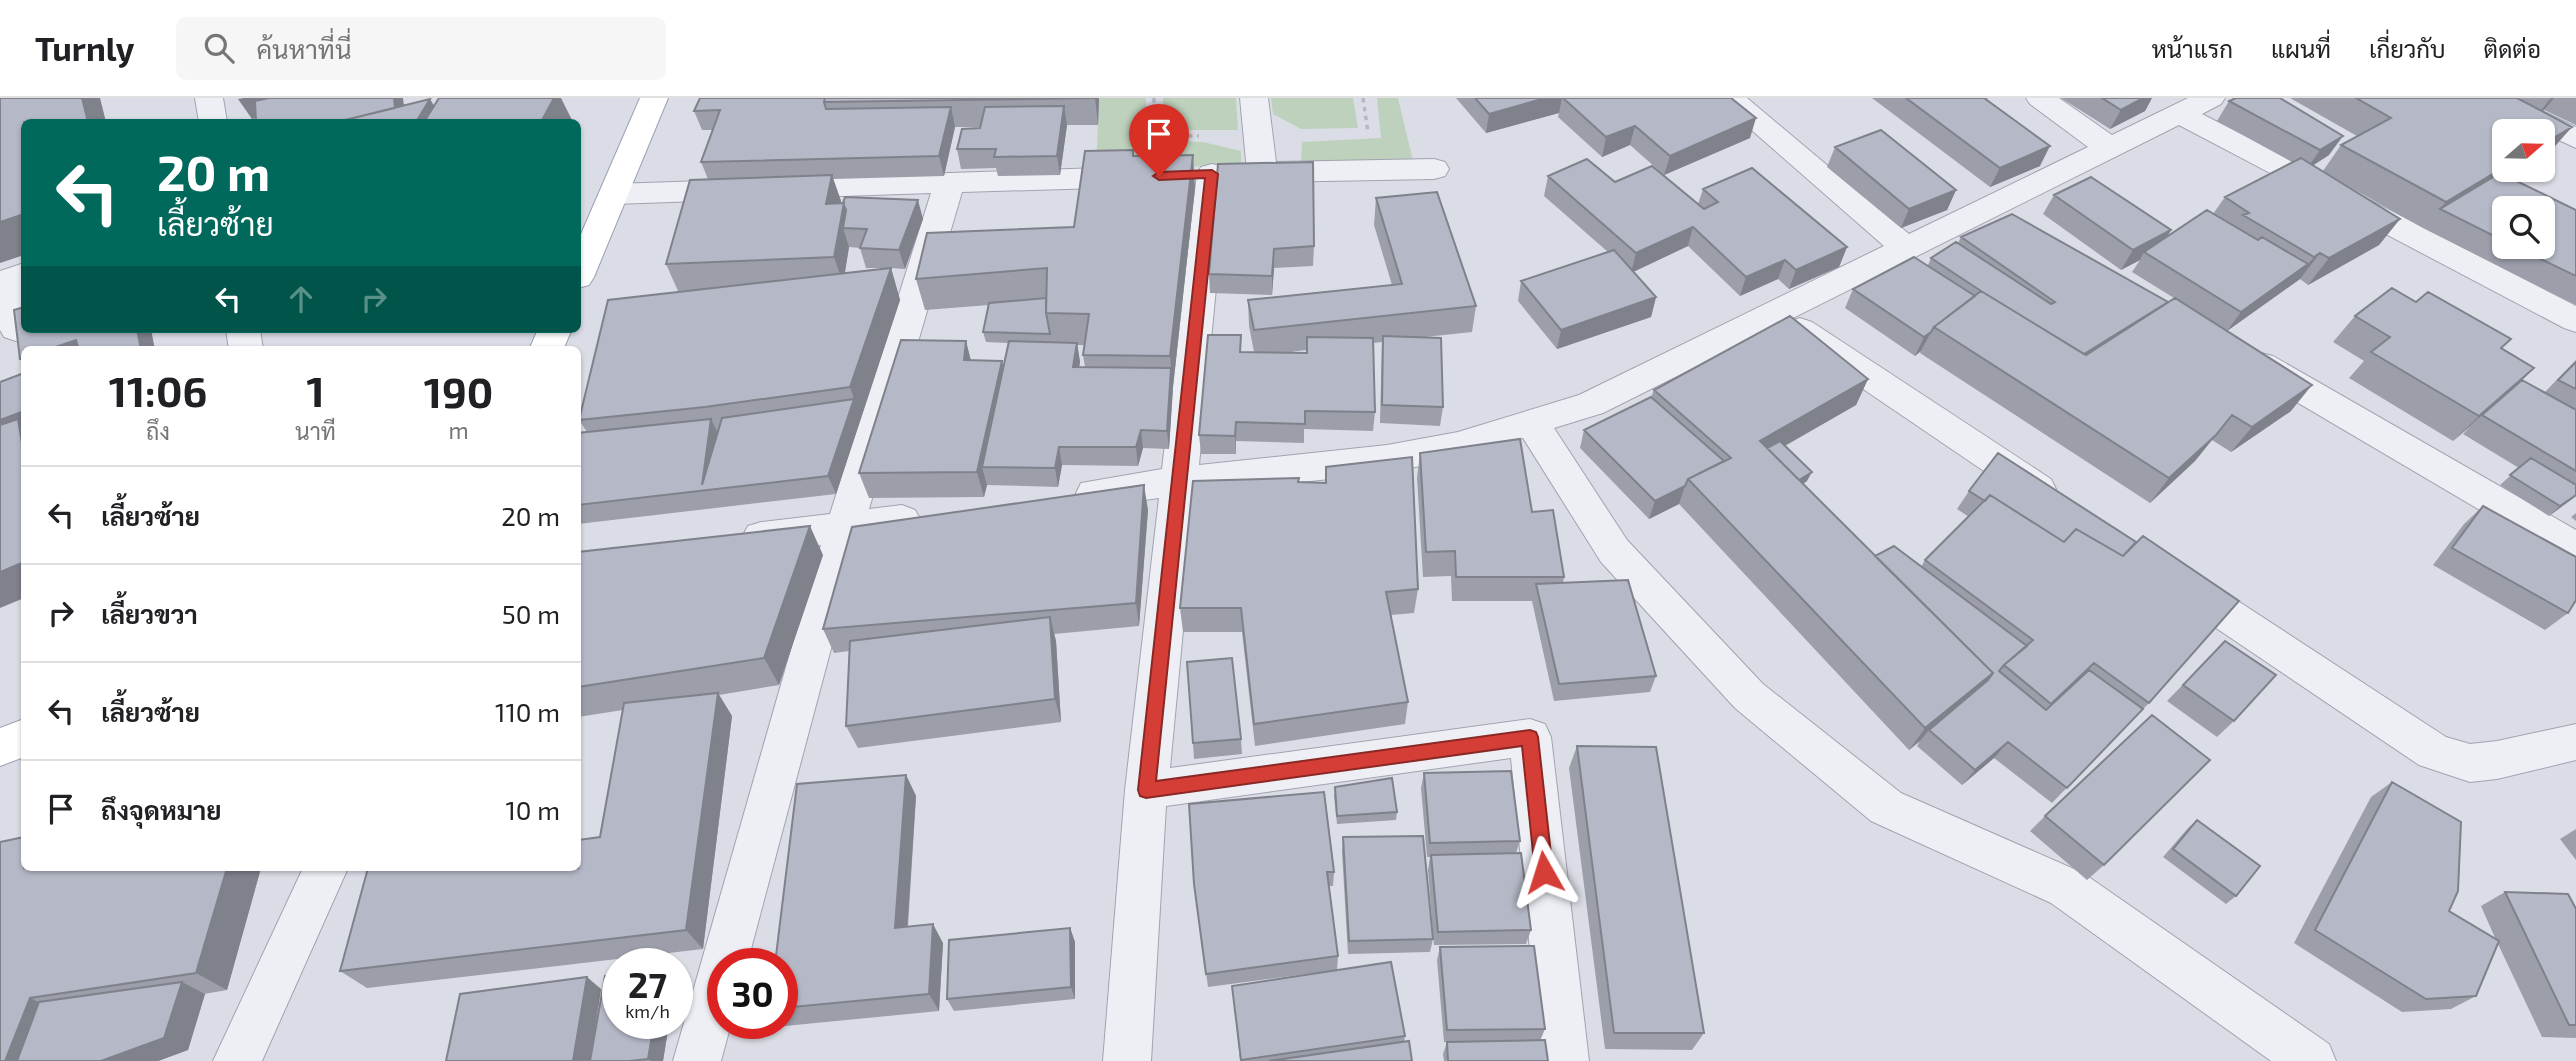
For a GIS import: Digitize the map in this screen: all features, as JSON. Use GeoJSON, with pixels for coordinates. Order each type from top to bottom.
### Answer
{"type":"FeatureCollection","features":[{"type":"Feature","properties":{"kind":"main road"},"geometry":{"type":"LineString","coordinates":[[581,270],[654,98]]}},
{"type":"Feature","properties":{"kind":"main road"},"geometry":{"type":"LineString","coordinates":[[0,748],[21,738]]}},
{"type":"Feature","properties":{"kind":"street"},"geometry":{"type":"LineString","coordinates":[[209,98],[212,119]]}},
{"type":"Feature","properties":{"kind":"street"},"geometry":{"type":"LineString","coordinates":[[1254,98],[1262,172]]}},
{"type":"Feature","properties":{"kind":"street"},"geometry":{"type":"LineString","coordinates":[[1729,98],[1906,248]]}},
{"type":"Feature","properties":{"kind":"street"},"geometry":{"type":"LineString","coordinates":[[2039,98],[2110,148]]}},
{"type":"Feature","properties":{"kind":"street"},"geometry":{"type":"LineString","coordinates":[[1059,498],[1180,481],[1387,459],[1458,445],[1591,404],[2211,98]]}},
{"type":"Feature","properties":{"kind":"street"},"geometry":{"type":"LineString","coordinates":[[2491,98],[2576,139]]}},
{"type":"Feature","properties":{"kind":"street"},"geometry":{"type":"LineString","coordinates":[[2180,114],[2576,320]]}},
{"type":"Feature","properties":{"kind":"street"},"geometry":{"type":"LineString","coordinates":[[614,194],[1262,172],[1434,169]]}},
{"type":"Feature","properties":{"kind":"street"},"geometry":{"type":"LineString","coordinates":[[1127,1061],[1146,790],[1180,481],[1184,175]]}},
{"type":"Feature","properties":{"kind":"street"},"geometry":{"type":"LineString","coordinates":[[728,948],[844,529],[950,183]]}},
{"type":"Feature","properties":{"kind":"street"},"geometry":{"type":"LineString","coordinates":[[1990,208],[2026,229]]}},
{"type":"Feature","properties":{"kind":"street"},"geometry":{"type":"LineString","coordinates":[[14,329],[10,279],[21,275]]}},
{"type":"Feature","properties":{"kind":"street"},"geometry":{"type":"LineString","coordinates":[[1774,313],[2064,506]]}},
{"type":"Feature","properties":{"kind":"street"},"geometry":{"type":"LineString","coordinates":[[2229,346],[2576,548]]}},
{"type":"Feature","properties":{"kind":"street"},"geometry":{"type":"LineString","coordinates":[[1532,423],[1614,551],[1749,696],[1886,807],[2067,888],[2312,1061]]}},
{"type":"Feature","properties":{"kind":"street"},"geometry":{"type":"LineString","coordinates":[[724,541],[844,529],[938,515]]}},
{"type":"Feature","properties":{"kind":"street"},"geometry":{"type":"LineString","coordinates":[[2156,567],[2434,752],[2470,763],[2497,760],[2576,742]]}},
{"type":"Feature","properties":{"kind":"street"},"geometry":{"type":"LineString","coordinates":[[1146,790],[1530,737],[1565,1061]]}},
{"type":"Feature","properties":{"kind":"street"},"geometry":{"type":"LineString","coordinates":[[237,1061],[325,871]]}},
{"type":"Feature","properties":{"kind":"street"},"geometry":{"type":"LineString","coordinates":[[697,1061],[707,1024]]}},
{"type":"Feature","properties":{"kind":"green space"},"geometry":{"type":"Polygon","coordinates":[[[1099,98],[1146,98],[1146,140],[1203,142],[1241,151],[1241,165],[1096,170],[1099,98]]]}},
{"type":"Feature","properties":{"kind":"green space"},"geometry":{"type":"Polygon","coordinates":[[[1163,98],[1236,98],[1238,130],[1163,130],[1163,98]]]}},
{"type":"Feature","properties":{"kind":"green space"},"geometry":{"type":"Polygon","coordinates":[[[1271,98],[1353,98],[1358,128],[1301,129],[1273,114],[1271,98]]]}},
{"type":"Feature","properties":{"kind":"green space"},"geometry":{"type":"Polygon","coordinates":[[[1377,98],[1398,98],[1413,161],[1301,164],[1302,142],[1381,138],[1377,98]]]}},
{"type":"Feature","properties":{"kind":"building"},"geometry":{"type":"Polygon","coordinates":[[[0,98],[82,98],[87,119],[21,119],[21,215],[0,222],[0,98]]]}},
{"type":"Feature","properties":{"kind":"building"},"geometry":{"type":"Polygon","coordinates":[[[269,98],[394,98],[395,108],[349,119],[256,119],[255,101],[269,98]]]}},
{"type":"Feature","properties":{"kind":"building"},"geometry":{"type":"Polygon","coordinates":[[[439,98],[554,98],[543,119],[426,119],[439,98]]]}},
{"type":"Feature","properties":{"kind":"building"},"geometry":{"type":"Polygon","coordinates":[[[700,98],[825,98],[826,109],[951,107],[939,156],[701,162],[720,110],[694,111],[700,98]]]}},
{"type":"Feature","properties":{"kind":"building"},"geometry":{"type":"Polygon","coordinates":[[[825,98],[1095,98],[824,102],[825,98]]]}},
{"type":"Feature","properties":{"kind":"building"},"geometry":{"type":"Polygon","coordinates":[[[1475,98],[1545,98],[1489,114],[1475,98]]]}},
{"type":"Feature","properties":{"kind":"building"},"geometry":{"type":"Polygon","coordinates":[[[1563,98],[1731,98],[1756,118],[1670,156],[1635,126],[1606,137],[1563,98]]]}},
{"type":"Feature","properties":{"kind":"building"},"geometry":{"type":"Polygon","coordinates":[[[1906,98],[1984,98],[2050,146],[2000,168],[1906,98]]]}},
{"type":"Feature","properties":{"kind":"building"},"geometry":{"type":"Polygon","coordinates":[[[2102,98],[2143,98],[2121,110],[2102,98]]]}},
{"type":"Feature","properties":{"kind":"building"},"geometry":{"type":"Polygon","coordinates":[[[2236,98],[2280,98],[2343,136],[2320,150],[2229,101],[2236,98]]]}},
{"type":"Feature","properties":{"kind":"building"},"geometry":{"type":"Polygon","coordinates":[[[2356,98],[2517,98],[2572,127],[2555,137],[2555,119],[2492,119],[2492,174],[2446,202],[2341,145],[2391,118],[2356,98]]]}},
{"type":"Feature","properties":{"kind":"building"},"geometry":{"type":"Polygon","coordinates":[[[430,99],[418,119],[349,119],[430,99]]]}},
{"type":"Feature","properties":{"kind":"building"},"geometry":{"type":"Polygon","coordinates":[[[1064,106],[1057,156],[994,157],[996,149],[957,149],[962,129],[980,128],[985,107],[1064,106]]]}},
{"type":"Feature","properties":{"kind":"building"},"geometry":{"type":"Polygon","coordinates":[[[1881,130],[1956,190],[1909,209],[1835,147],[1881,130]]]}},
{"type":"Feature","properties":{"kind":"building"},"geometry":{"type":"Polygon","coordinates":[[[1133,150],[1133,156],[1193,155],[1170,356],[1083,355],[1089,314],[1046,313],[1047,268],[916,279],[927,233],[1074,227],[1085,151],[1133,150]]]}},
{"type":"Feature","properties":{"kind":"building"},"geometry":{"type":"Polygon","coordinates":[[[2301,158],[2400,219],[2329,258],[2320,253],[2314,257],[2243,215],[2249,213],[2225,197],[2301,158]]]}},
{"type":"Feature","properties":{"kind":"building"},"geometry":{"type":"Polygon","coordinates":[[[1587,159],[1615,182],[1652,166],[1704,209],[1718,202],[1703,189],[1752,168],[1847,247],[1796,270],[1785,260],[1746,277],[1693,227],[1636,253],[1548,176],[1587,159]]]}},
{"type":"Feature","properties":{"kind":"building"},"geometry":{"type":"Polygon","coordinates":[[[1313,162],[1314,246],[1274,249],[1272,276],[1209,274],[1218,164],[1313,162]]]}},
{"type":"Feature","properties":{"kind":"building"},"geometry":{"type":"Polygon","coordinates":[[[832,175],[826,204],[844,203],[834,257],[666,264],[690,180],[832,175]]]}},
{"type":"Feature","properties":{"kind":"building"},"geometry":{"type":"Polygon","coordinates":[[[2091,177],[2171,230],[2133,250],[2054,195],[2091,177]]]}},
{"type":"Feature","properties":{"kind":"building"},"geometry":{"type":"Polygon","coordinates":[[[2492,178],[2492,182],[2518,182],[2547,196],[2492,196],[2492,235],[2440,209],[2492,178]]]}},
{"type":"Feature","properties":{"kind":"building"},"geometry":{"type":"Polygon","coordinates":[[[1437,192],[1476,306],[1254,330],[1248,300],[1402,284],[1376,198],[1437,192]]]}},
{"type":"Feature","properties":{"kind":"building"},"geometry":{"type":"Polygon","coordinates":[[[845,197],[918,200],[899,250],[860,248],[867,229],[843,228],[845,197]]]}},
{"type":"Feature","properties":{"kind":"building"},"geometry":{"type":"Polygon","coordinates":[[[2555,200],[2576,210],[2576,276],[2541,259],[2555,259],[2555,200]]]}},
{"type":"Feature","properties":{"kind":"building"},"geometry":{"type":"Polygon","coordinates":[[[2207,210],[2258,240],[2262,237],[2308,264],[2241,312],[2144,252],[2207,210]]]}},
{"type":"Feature","properties":{"kind":"building"},"geometry":{"type":"Polygon","coordinates":[[[2012,214],[2168,302],[2084,354],[1931,258],[1956,242],[2051,304],[2055,302],[1961,237],[2012,214]]]}},
{"type":"Feature","properties":{"kind":"building"},"geometry":{"type":"Polygon","coordinates":[[[1614,250],[1656,297],[1561,330],[1521,281],[1614,250]]]}},
{"type":"Feature","properties":{"kind":"building"},"geometry":{"type":"Polygon","coordinates":[[[1914,257],[1975,296],[1924,337],[1853,289],[1914,257]]]}},
{"type":"Feature","properties":{"kind":"building"},"geometry":{"type":"Polygon","coordinates":[[[891,268],[850,387],[705,407],[581,420],[608,300],[891,268]]]}},
{"type":"Feature","properties":{"kind":"building"},"geometry":{"type":"Polygon","coordinates":[[[2392,288],[2416,302],[2428,292],[2511,339],[2501,348],[2534,368],[2479,416],[2371,352],[2390,337],[2355,316],[2392,288]]]}},
{"type":"Feature","properties":{"kind":"building"},"geometry":{"type":"Polygon","coordinates":[[[1981,291],[2086,355],[2175,298],[2312,385],[2252,427],[2232,415],[2216,435],[2169,478],[1934,327],[1981,291]]]}},
{"type":"Feature","properties":{"kind":"building"},"geometry":{"type":"Polygon","coordinates":[[[1046,298],[1050,334],[983,332],[989,303],[1046,298]]]}},
{"type":"Feature","properties":{"kind":"building"},"geometry":{"type":"Polygon","coordinates":[[[21,308],[21,333],[138,333],[140,346],[78,346],[76,340],[59,346],[21,346],[20,359],[14,310],[21,308]]]}},
{"type":"Feature","properties":{"kind":"building"},"geometry":{"type":"Polygon","coordinates":[[[1790,316],[1868,379],[1760,441],[1993,673],[1925,728],[1688,479],[1731,458],[1654,390],[1790,316]]]}},
{"type":"Feature","properties":{"kind":"building"},"geometry":{"type":"Polygon","coordinates":[[[1208,335],[1241,335],[1240,352],[1307,353],[1307,337],[1373,338],[1375,412],[1305,411],[1305,424],[1236,422],[1235,436],[1199,435],[1208,335]]]}},
{"type":"Feature","properties":{"kind":"building"},"geometry":{"type":"Polygon","coordinates":[[[1383,336],[1441,338],[1443,407],[1382,405],[1383,336]]]}},
{"type":"Feature","properties":{"kind":"building"},"geometry":{"type":"Polygon","coordinates":[[[901,340],[966,341],[964,360],[1002,361],[977,472],[859,473],[901,340]]]}},
{"type":"Feature","properties":{"kind":"building"},"geometry":{"type":"Polygon","coordinates":[[[1009,341],[1077,343],[1073,367],[1171,368],[1167,431],[1141,430],[1136,447],[1059,447],[1055,468],[982,467],[1009,341]]]}},
{"type":"Feature","properties":{"kind":"building"},"geometry":{"type":"Polygon","coordinates":[[[2576,362],[2576,389],[2558,380],[2576,362]]]}},
{"type":"Feature","properties":{"kind":"building"},"geometry":{"type":"Polygon","coordinates":[[[21,374],[21,412],[0,420],[0,382],[21,374]]]}},
{"type":"Feature","properties":{"kind":"building"},"geometry":{"type":"Polygon","coordinates":[[[2522,380],[2576,410],[2576,471],[2482,415],[2522,380]]]}},
{"type":"Feature","properties":{"kind":"building"},"geometry":{"type":"Polygon","coordinates":[[[1651,397],[1724,461],[1688,479],[1685,486],[1655,501],[1584,430],[1651,397]]]}},
{"type":"Feature","properties":{"kind":"building"},"geometry":{"type":"Polygon","coordinates":[[[854,399],[828,476],[581,505],[581,433],[711,419],[702,485],[722,418],[854,399]]]}},
{"type":"Feature","properties":{"kind":"building"},"geometry":{"type":"Polygon","coordinates":[[[18,419],[21,437],[21,563],[0,572],[0,425],[18,419]]]}},
{"type":"Feature","properties":{"kind":"building"},"geometry":{"type":"Polygon","coordinates":[[[1520,439],[1532,512],[1553,510],[1564,577],[1456,577],[1455,551],[1426,552],[1420,453],[1520,439]]]}},
{"type":"Feature","properties":{"kind":"building"},"geometry":{"type":"Polygon","coordinates":[[[1780,441],[1812,472],[1799,480],[1767,448],[1780,441]]]}},
{"type":"Feature","properties":{"kind":"building"},"geometry":{"type":"Polygon","coordinates":[[[1998,453],[2136,542],[2123,556],[2076,529],[2064,542],[1990,495],[1985,501],[1969,491],[1998,453]]]}},
{"type":"Feature","properties":{"kind":"building"},"geometry":{"type":"Polygon","coordinates":[[[1412,457],[1418,589],[1386,592],[1408,702],[1254,724],[1241,608],[1180,608],[1193,481],[1299,478],[1298,482],[1326,483],[1326,467],[1412,457]]]}},
{"type":"Feature","properties":{"kind":"building"},"geometry":{"type":"Polygon","coordinates":[[[2531,458],[2576,485],[2576,495],[2560,506],[2510,475],[2531,458]]]}},
{"type":"Feature","properties":{"kind":"building"},"geometry":{"type":"Polygon","coordinates":[[[1144,485],[1136,603],[823,629],[852,527],[1144,485]]]}},
{"type":"Feature","properties":{"kind":"building"},"geometry":{"type":"Polygon","coordinates":[[[1990,495],[2064,542],[2076,529],[2123,556],[2143,536],[2239,601],[2149,703],[2094,663],[2051,704],[2004,665],[2033,640],[1925,560],[1990,495]]]}},
{"type":"Feature","properties":{"kind":"building"},"geometry":{"type":"Polygon","coordinates":[[[2483,506],[2576,557],[2576,600],[2568,613],[2452,548],[2483,506]]]}},
{"type":"Feature","properties":{"kind":"building"},"geometry":{"type":"Polygon","coordinates":[[[810,526],[764,658],[581,687],[581,552],[810,526]]]}},
{"type":"Feature","properties":{"kind":"building"},"geometry":{"type":"Polygon","coordinates":[[[1894,546],[2027,646],[1999,671],[2046,710],[2089,670],[2143,709],[2067,788],[2008,742],[1975,770],[1929,730],[1993,673],[1875,556],[1894,546]]]}},
{"type":"Feature","properties":{"kind":"building"},"geometry":{"type":"Polygon","coordinates":[[[1628,580],[1656,676],[1559,684],[1536,584],[1628,580]]]}},
{"type":"Feature","properties":{"kind":"building"},"geometry":{"type":"Polygon","coordinates":[[[1050,617],[1055,699],[846,726],[850,641],[1050,617]]]}},
{"type":"Feature","properties":{"kind":"building"},"geometry":{"type":"Polygon","coordinates":[[[2225,641],[2276,675],[2234,721],[2183,685],[2225,641]]]}},
{"type":"Feature","properties":{"kind":"building"},"geometry":{"type":"Polygon","coordinates":[[[1232,658],[1241,739],[1193,743],[1187,662],[1232,658]]]}},
{"type":"Feature","properties":{"kind":"building"},"geometry":{"type":"Polygon","coordinates":[[[718,693],[686,930],[340,971],[367,871],[581,871],[581,840],[600,837],[624,703],[718,693]]]}},
{"type":"Feature","properties":{"kind":"building"},"geometry":{"type":"Polygon","coordinates":[[[2152,715],[2210,760],[2104,865],[2045,816],[2152,715]]]}},
{"type":"Feature","properties":{"kind":"building"},"geometry":{"type":"Polygon","coordinates":[[[1577,746],[1656,747],[1704,1033],[1614,1033],[1577,746]]]}},
{"type":"Feature","properties":{"kind":"building"},"geometry":{"type":"Polygon","coordinates":[[[1511,771],[1520,841],[1430,843],[1424,773],[1511,771]]]}},
{"type":"Feature","properties":{"kind":"building"},"geometry":{"type":"Polygon","coordinates":[[[906,775],[895,928],[933,924],[929,994],[798,1006],[798,948],[777,948],[797,784],[906,775]]]}},
{"type":"Feature","properties":{"kind":"building"},"geometry":{"type":"Polygon","coordinates":[[[1392,778],[1397,812],[1337,816],[1335,787],[1392,778]]]}},
{"type":"Feature","properties":{"kind":"building"},"geometry":{"type":"Polygon","coordinates":[[[2392,782],[2461,822],[2458,891],[2449,911],[2499,941],[2476,996],[2426,999],[2315,930],[2392,782]]]}},
{"type":"Feature","properties":{"kind":"building"},"geometry":{"type":"Polygon","coordinates":[[[1324,792],[1334,872],[1327,872],[1338,956],[1206,974],[1194,884],[1189,804],[1324,792]]]}},
{"type":"Feature","properties":{"kind":"building"},"geometry":{"type":"Polygon","coordinates":[[[2197,820],[2260,866],[2236,896],[2173,849],[2197,820]]]}},
{"type":"Feature","properties":{"kind":"building"},"geometry":{"type":"Polygon","coordinates":[[[1423,836],[1433,939],[1349,941],[1343,837],[1423,836]]]}},
{"type":"Feature","properties":{"kind":"building"},"geometry":{"type":"Polygon","coordinates":[[[21,838],[21,871],[226,871],[196,973],[30,998],[5,1061],[0,1061],[0,842],[21,838]]]}},
{"type":"Feature","properties":{"kind":"building"},"geometry":{"type":"Polygon","coordinates":[[[1521,853],[1531,930],[1438,932],[1431,855],[1521,853]]]}},
{"type":"Feature","properties":{"kind":"building"},"geometry":{"type":"Polygon","coordinates":[[[2505,892],[2568,894],[2576,909],[2576,1025],[2569,1025],[2505,892]]]}},
{"type":"Feature","properties":{"kind":"building"},"geometry":{"type":"Polygon","coordinates":[[[1070,928],[1071,987],[947,999],[949,940],[1070,928]]]}},
{"type":"Feature","properties":{"kind":"building"},"geometry":{"type":"Polygon","coordinates":[[[1534,946],[1545,1029],[1447,1030],[1440,947],[1534,946]]]}},
{"type":"Feature","properties":{"kind":"building"},"geometry":{"type":"Polygon","coordinates":[[[1391,962],[1405,1036],[1241,1060],[1232,986],[1391,962]]]}},
{"type":"Feature","properties":{"kind":"building"},"geometry":{"type":"Polygon","coordinates":[[[587,977],[573,1061],[446,1061],[460,994],[587,977]]]}},
{"type":"Feature","properties":{"kind":"building"},"geometry":{"type":"Polygon","coordinates":[[[182,982],[164,1038],[101,1061],[17,1061],[39,1002],[182,982]]]}},
{"type":"Feature","properties":{"kind":"building"},"geometry":{"type":"Polygon","coordinates":[[[602,993],[602,1039],[651,1039],[648,1059],[590,1061],[602,993]]]}},
{"type":"Feature","properties":{"kind":"building"},"geometry":{"type":"Polygon","coordinates":[[[1545,1040],[1548,1061],[1448,1061],[1447,1042],[1545,1040]]]}},
{"type":"Feature","properties":{"kind":"building"},"geometry":{"type":"Polygon","coordinates":[[[1409,1041],[1412,1061],[1269,1061],[1409,1041]]]}},
{"type":"Feature","properties":{"kind":"route"},"geometry":{"type":"LineString","coordinates":[[1159,176],[1212,174],[1146,790],[1530,737],[1544,872]]}}]}
